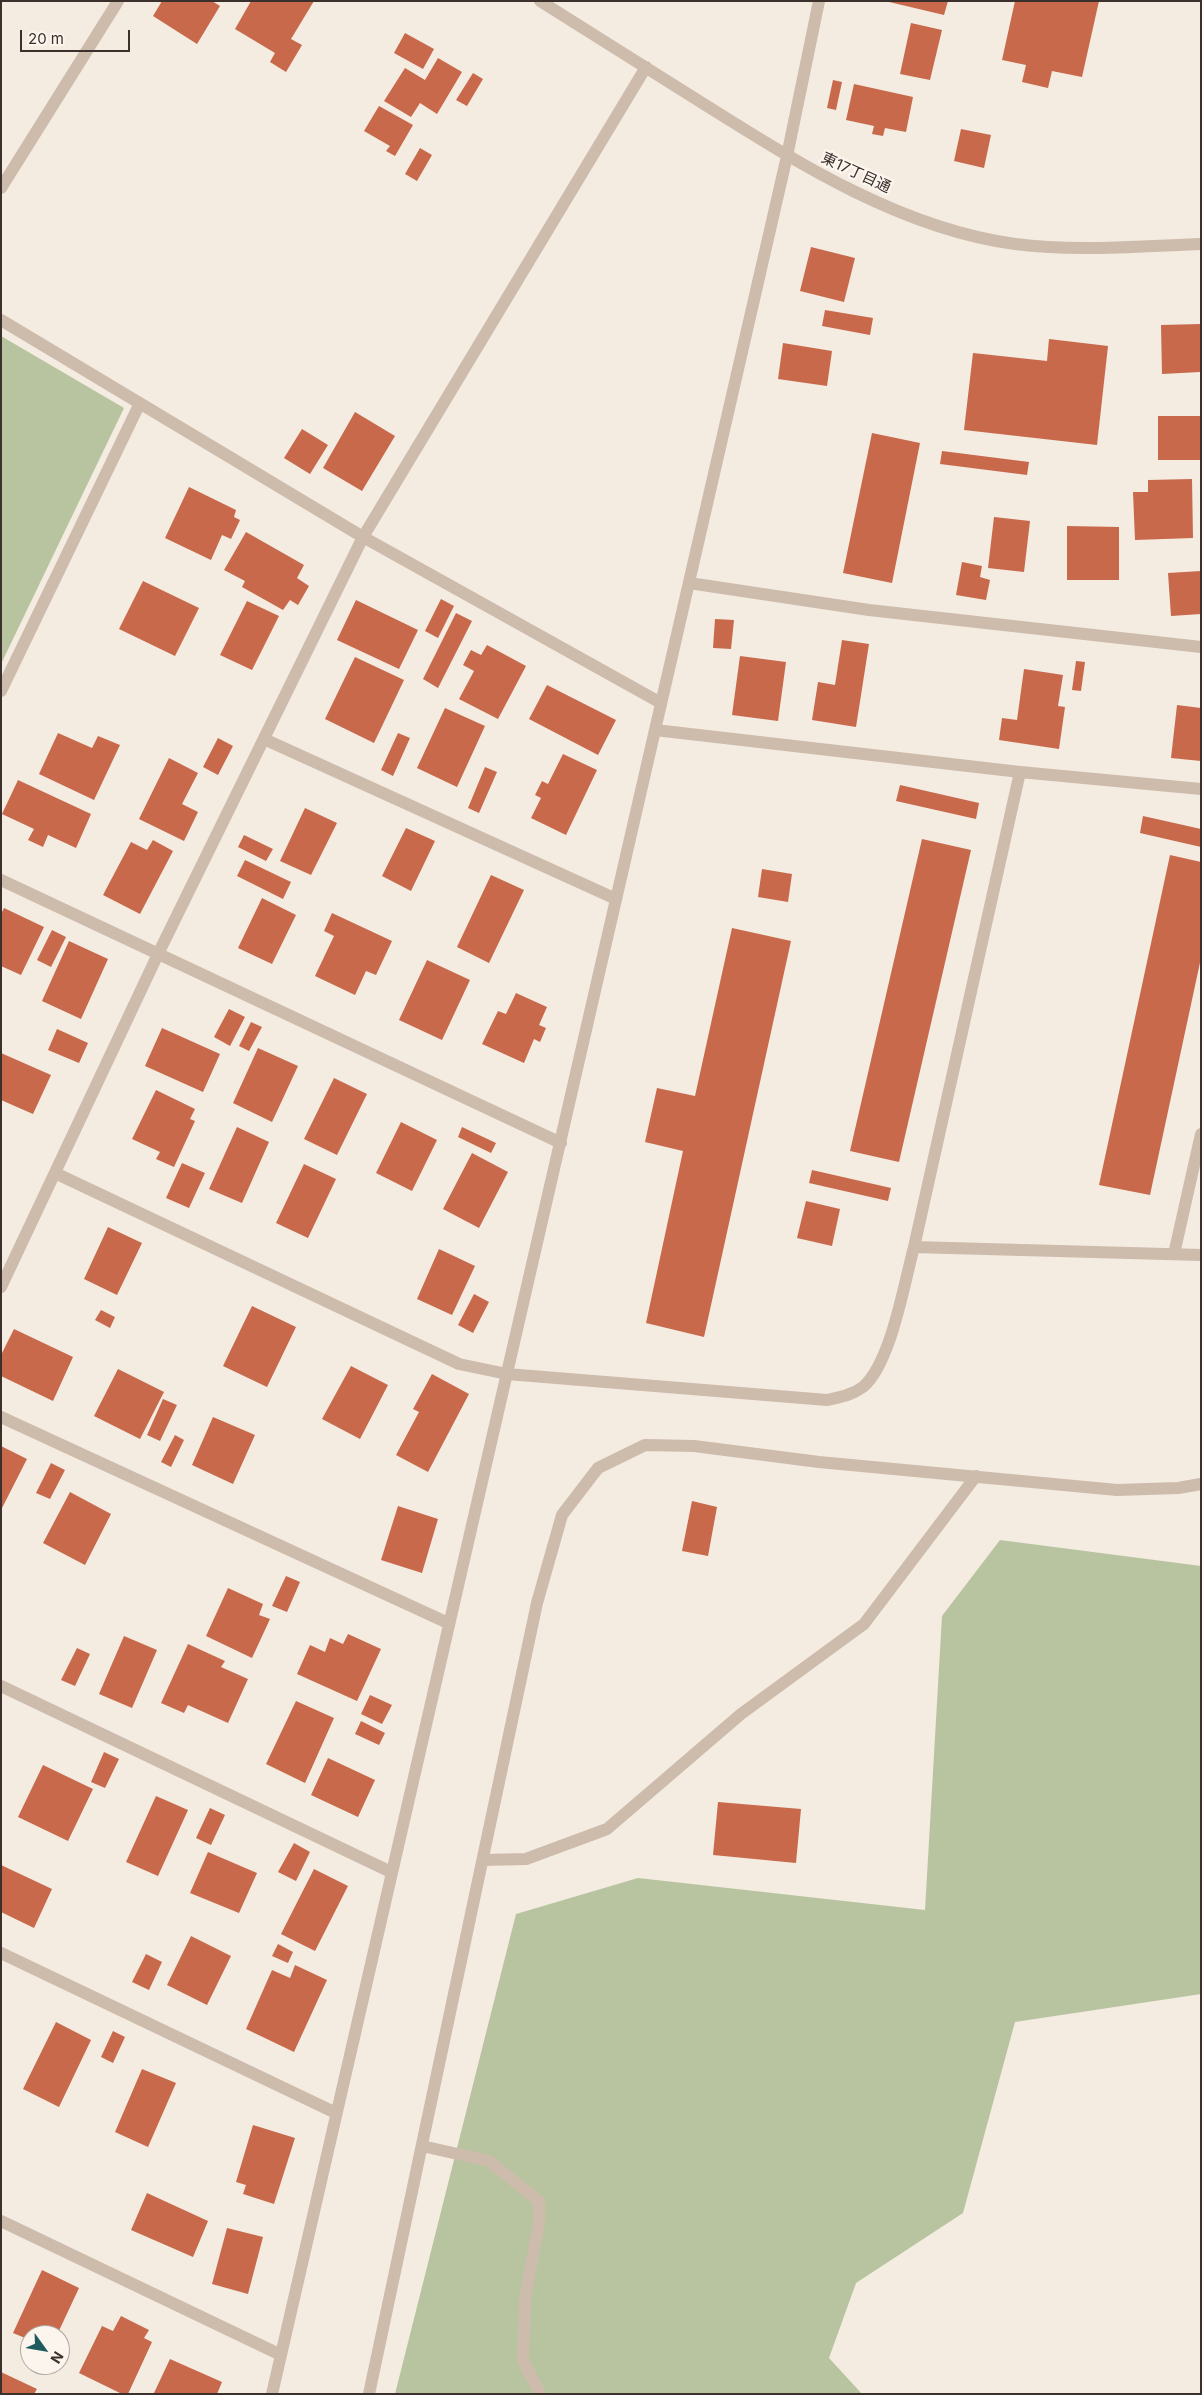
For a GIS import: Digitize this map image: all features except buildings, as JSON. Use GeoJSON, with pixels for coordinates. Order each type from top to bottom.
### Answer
{"type":"FeatureCollection","features":[{"type":"Feature","properties":{"kind":"street"},"geometry":{"type":"LineString","coordinates":[[1,188],[118,1]]}},
{"type":"Feature","properties":{"kind":"street","name":"東17丁目通"},"geometry":{"type":"LineString","coordinates":[[540,1],[787,156],[853,191],[916,218],[1015,244],[1084,248],[1201,244]]}},
{"type":"Feature","properties":{"kind":"street"},"geometry":{"type":"LineString","coordinates":[[272,2394],[448,1623],[662,704],[787,156],[819,1]]}},
{"type":"Feature","properties":{"kind":"street"},"geometry":{"type":"LineString","coordinates":[[1,1287],[159,952],[364,537],[646,67]]}},
{"type":"Feature","properties":{"kind":"street"},"geometry":{"type":"LineString","coordinates":[[1,320],[364,537],[662,704]]}},
{"type":"Feature","properties":{"kind":"street"},"geometry":{"type":"LineString","coordinates":[[1,691],[140,403]]}},
{"type":"Feature","properties":{"kind":"street"},"geometry":{"type":"LineString","coordinates":[[689,583],[869,610],[1201,647]]}},
{"type":"Feature","properties":{"kind":"street"},"geometry":{"type":"LineString","coordinates":[[656,730],[1020,772],[1201,789]]}},
{"type":"Feature","properties":{"kind":"street"},"geometry":{"type":"LineString","coordinates":[[264,739],[616,899]]}},
{"type":"Feature","properties":{"kind":"street"},"geometry":{"type":"LineString","coordinates":[[55,1173],[459,1364],[507,1374],[827,1400],[852,1394],[864,1385],[885,1354],[914,1247],[1020,772]]}},
{"type":"Feature","properties":{"kind":"street"},"geometry":{"type":"LineString","coordinates":[[1,880],[159,952],[560,1143]]}},
{"type":"Feature","properties":{"kind":"street"},"geometry":{"type":"LineString","coordinates":[[1174,1254],[1201,1134]]}},
{"type":"Feature","properties":{"kind":"street"},"geometry":{"type":"LineString","coordinates":[[914,1247],[1201,1255]]}},
{"type":"Feature","properties":{"kind":"street"},"geometry":{"type":"LineString","coordinates":[[1,1417],[448,1623]]}},
{"type":"Feature","properties":{"kind":"street"},"geometry":{"type":"LineString","coordinates":[[369,2394],[537,1603],[562,1515],[598,1468],[646,1445],[694,1446],[819,1462],[1117,1490],[1178,1488],[1201,1484]]}},
{"type":"Feature","properties":{"kind":"street"},"geometry":{"type":"LineString","coordinates":[[483,1860],[526,1859],[607,1829],[741,1714],[864,1624],[976,1476]]}},
{"type":"Feature","properties":{"kind":"street"},"geometry":{"type":"LineString","coordinates":[[1,1686],[391,1872]]}},
{"type":"Feature","properties":{"kind":"street"},"geometry":{"type":"LineString","coordinates":[[1,1954],[336,2113]]}},
{"type":"Feature","properties":{"kind":"street"},"geometry":{"type":"LineString","coordinates":[[422,2146],[489,2161],[539,2201],[539,2224],[525,2298],[523,2360],[540,2394]]}},
{"type":"Feature","properties":{"kind":"street"},"geometry":{"type":"LineString","coordinates":[[1,2221],[281,2355]]}},
{"type":"Feature","properties":{"kind":"green space"},"geometry":{"type":"Polygon","coordinates":[[[1,336],[124,408],[1,664],[1,336]]]}},
{"type":"Feature","properties":{"kind":"green space"},"geometry":{"type":"Polygon","coordinates":[[[1000,1540],[1201,1566],[1201,1994],[1015,2022],[963,2213],[856,2283],[829,2358],[862,2394],[395,2394],[516,1914],[638,1878],[925,1910],[942,1616],[1000,1540]]]}}]}
